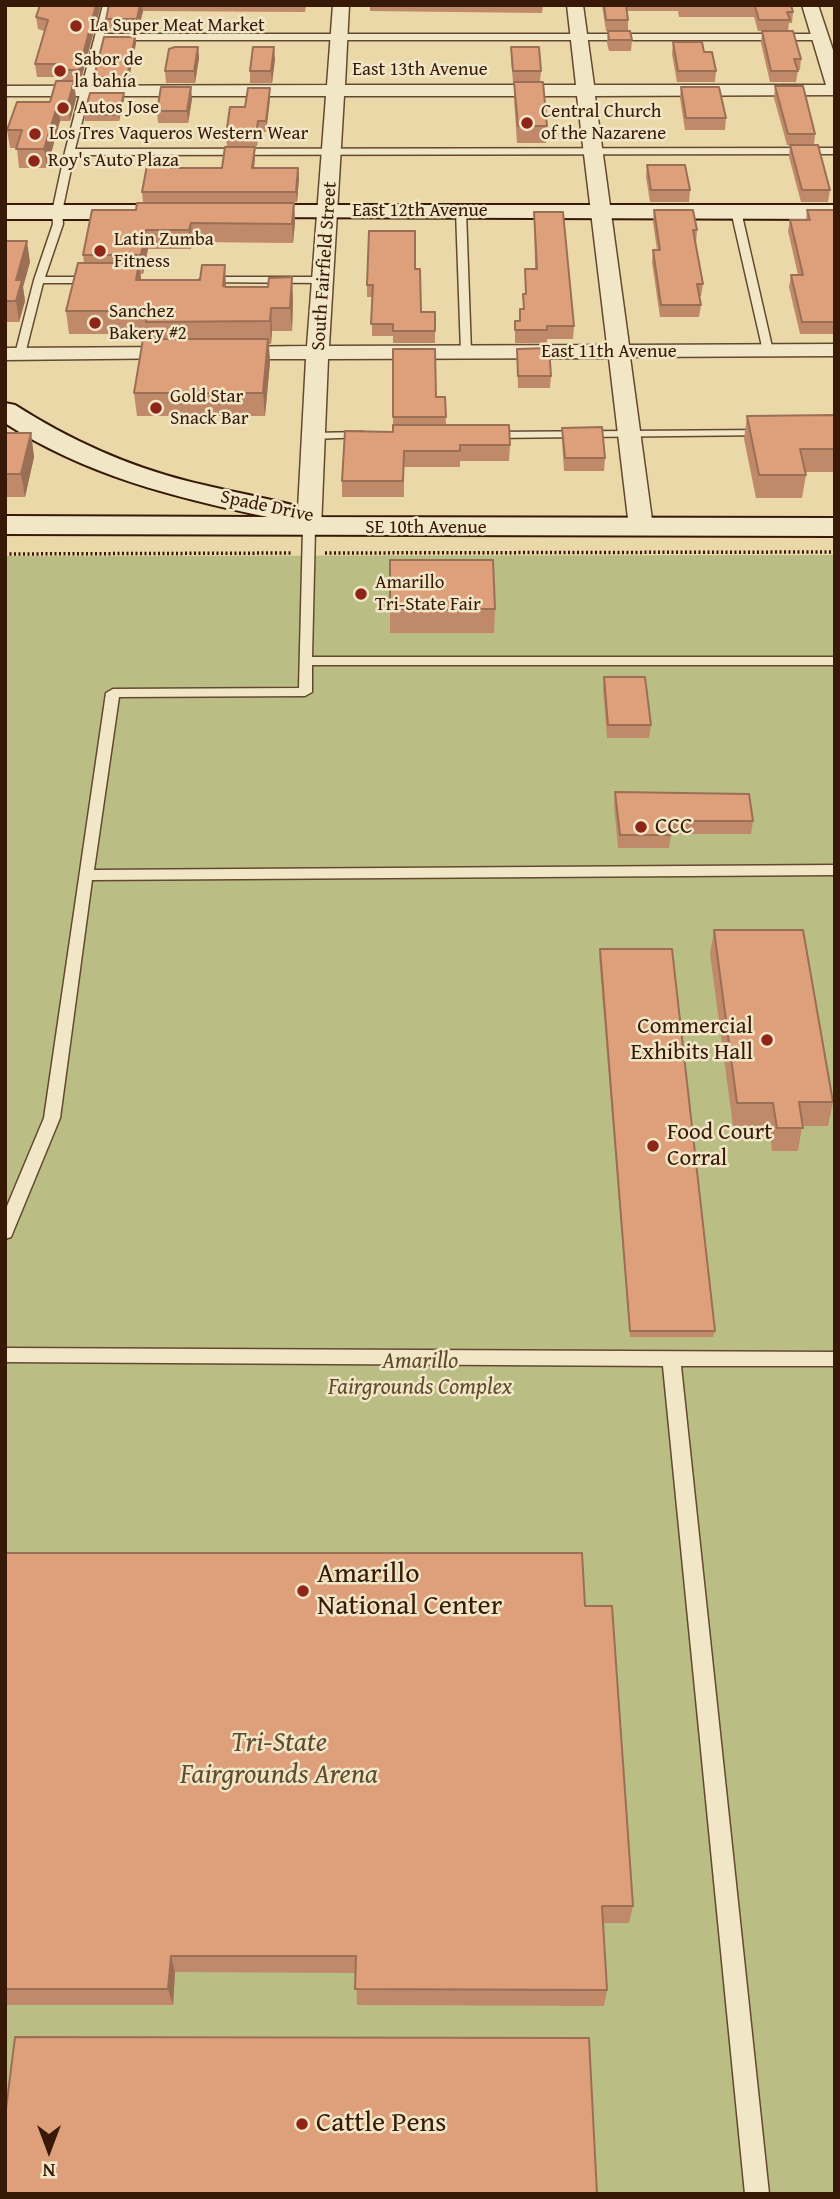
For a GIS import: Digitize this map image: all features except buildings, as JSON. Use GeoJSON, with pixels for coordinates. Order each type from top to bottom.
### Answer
{"type":"FeatureCollection","features":[{"type":"Feature","properties":{"kind":"main road"},"geometry":{"type":"LineString","coordinates":[[5,212],[166,212]]}},
{"type":"Feature","properties":{"kind":"main road","name":"East 12th Avenue"},"geometry":{"type":"LineString","coordinates":[[220,212],[835,212]]}},
{"type":"Feature","properties":{"kind":"main road","name":"Spade Drive"},"geometry":{"type":"LineString","coordinates":[[5,411],[68,449],[161,485],[309,533]]}},
{"type":"Feature","properties":{"kind":"main road","name":"Spade Drive"},"geometry":{"type":"LineString","coordinates":[[161,485],[187,501],[186,527]]}},
{"type":"Feature","properties":{"kind":"main road","name":"SE 10th Avenue"},"geometry":{"type":"LineString","coordinates":[[9,527],[186,527],[309,533],[374,528],[835,527]]}},
{"type":"Feature","properties":{"kind":"street","name":"South Fairfield Street"},"geometry":{"type":"LineString","coordinates":[[309,533],[312,436],[341,5]]}},
{"type":"Feature","properties":{"kind":"street"},"geometry":{"type":"LineString","coordinates":[[575,5],[640,527]]}},
{"type":"Feature","properties":{"kind":"street"},"geometry":{"type":"LineString","coordinates":[[810,5],[835,85]]}},
{"type":"Feature","properties":{"kind":"street","name":"East 13th Avenue"},"geometry":{"type":"LineString","coordinates":[[5,91],[835,90]]}},
{"type":"Feature","properties":{"kind":"street","name":"East 11th Avenue"},"geometry":{"type":"LineString","coordinates":[[13,354],[835,350]]}},
{"type":"Feature","properties":{"kind":"lane"},"geometry":{"type":"LineString","coordinates":[[13,354],[58,224],[57,212],[70,152],[107,5]]}},
{"type":"Feature","properties":{"kind":"lane"},"geometry":{"type":"LineString","coordinates":[[99,37],[820,37]]}},
{"type":"Feature","properties":{"kind":"lane"},"geometry":{"type":"LineString","coordinates":[[70,152],[835,151]]}},
{"type":"Feature","properties":{"kind":"lane"},"geometry":{"type":"LineString","coordinates":[[461,211],[466,352]]}},
{"type":"Feature","properties":{"kind":"lane"},"geometry":{"type":"LineString","coordinates":[[736,211],[768,351]]}},
{"type":"Feature","properties":{"kind":"lane"},"geometry":{"type":"LineString","coordinates":[[39,280],[112,280]]}},
{"type":"Feature","properties":{"kind":"lane"},"geometry":{"type":"LineString","coordinates":[[191,280],[324,280]]}},
{"type":"Feature","properties":{"kind":"lane"},"geometry":{"type":"LineString","coordinates":[[477,435],[780,433]]}},
{"type":"Feature","properties":{"kind":"lane"},"geometry":{"type":"LineString","coordinates":[[312,436],[381,435]]}},
{"type":"Feature","properties":{"kind":"lane"},"geometry":{"type":"LineString","coordinates":[[5,1232],[52,1118],[113,693],[304,692],[309,533]]}},
{"type":"Feature","properties":{"kind":"lane"},"geometry":{"type":"LineString","coordinates":[[306,661],[835,661]]}},
{"type":"Feature","properties":{"kind":"lane"},"geometry":{"type":"LineString","coordinates":[[86,875],[835,870]]}},
{"type":"Feature","properties":{"kind":"lane"},"geometry":{"type":"LineString","coordinates":[[5,1355],[835,1359]]}},
{"type":"Feature","properties":{"kind":"lane"},"geometry":{"type":"LineString","coordinates":[[671,1359],[757,2194]]}},
{"type":"Feature","properties":{"kind":"path"},"geometry":{"type":"LineString","coordinates":[[5,554],[309,533],[835,552]]}},
{"type":"Feature","properties":{"kind":"green space","name":"Amarillo Fairgrounds Complex"},"geometry":{"type":"Polygon","coordinates":[[[835,555],[835,2194],[5,2194],[5,556],[835,555]]]}},
{"type":"Feature","properties":{"kind":"place","name":"La Super Meat Market"},"geometry":{"type":"Point","coordinates":[76,26]}},
{"type":"Feature","properties":{"kind":"place","name":"Sabor de la bahía"},"geometry":{"type":"Point","coordinates":[60,71]}},
{"type":"Feature","properties":{"kind":"place","name":"Autos Jose"},"geometry":{"type":"Point","coordinates":[63,108]}},
{"type":"Feature","properties":{"kind":"place","name":"Central Church of the Nazarene"},"geometry":{"type":"Point","coordinates":[527,123]}},
{"type":"Feature","properties":{"kind":"place","name":"Los Tres Vaqueros Western Wear"},"geometry":{"type":"Point","coordinates":[35,134]}},
{"type":"Feature","properties":{"kind":"place","name":"Roy's Auto Plaza"},"geometry":{"type":"Point","coordinates":[34,161]}},
{"type":"Feature","properties":{"kind":"place","name":"Latin Zumba Fitness"},"geometry":{"type":"Point","coordinates":[100,251]}},
{"type":"Feature","properties":{"kind":"place","name":"Sanchez Bakery #2"},"geometry":{"type":"Point","coordinates":[95,323]}},
{"type":"Feature","properties":{"kind":"place","name":"Gold Star Snack Bar"},"geometry":{"type":"Point","coordinates":[156,408]}},
{"type":"Feature","properties":{"kind":"place","name":"Amarillo Tri-State Fair"},"geometry":{"type":"Point","coordinates":[361,594]}},
{"type":"Feature","properties":{"kind":"place","name":"CCC"},"geometry":{"type":"Point","coordinates":[641,827]}},
{"type":"Feature","properties":{"kind":"place","name":"Commercial Exhibits Hall"},"geometry":{"type":"Point","coordinates":[767,1040]}},
{"type":"Feature","properties":{"kind":"place","name":"Food Court Corral"},"geometry":{"type":"Point","coordinates":[653,1146]}},
{"type":"Feature","properties":{"kind":"place","name":"Amarillo National Center"},"geometry":{"type":"Point","coordinates":[303,1591]}},
{"type":"Feature","properties":{"kind":"place","name":"Cattle Pens"},"geometry":{"type":"Point","coordinates":[302,2124]}},
{"type":"Feature","properties":{"kind":"park label","name":"Tri-State Fairgrounds Arena"},"geometry":{"type":"Point","coordinates":[279,1760]}}]}
